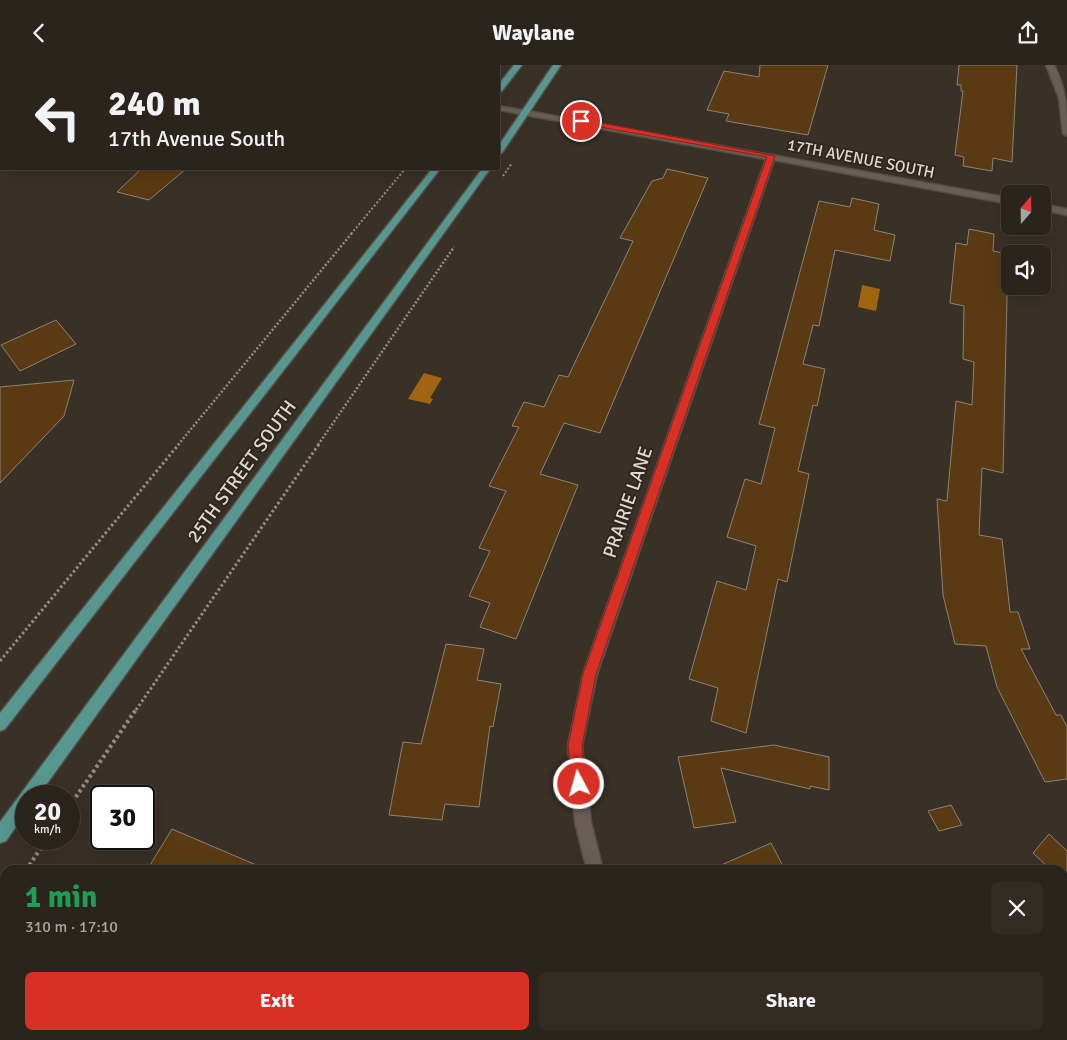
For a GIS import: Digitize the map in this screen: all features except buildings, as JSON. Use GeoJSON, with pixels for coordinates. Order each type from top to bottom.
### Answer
{"type":"FeatureCollection","features":[{"type":"Feature","properties":{"kind":"main road"},"geometry":{"type":"LineString","coordinates":[[500,88],[518,65]]}},
{"type":"Feature","properties":{"kind":"main road"},"geometry":{"type":"LineString","coordinates":[[500,150],[557,65]]}},
{"type":"Feature","properties":{"kind":"main road","name":"25TH STREET SOUTH"},"geometry":{"type":"LineString","coordinates":[[0,725],[435,170]]}},
{"type":"Feature","properties":{"kind":"main road","name":"25TH STREET SOUTH"},"geometry":{"type":"LineString","coordinates":[[36,785],[485,170]]}},
{"type":"Feature","properties":{"kind":"main road"},"geometry":{"type":"LineString","coordinates":[[0,835],[15,814]]}},
{"type":"Feature","properties":{"kind":"street"},"geometry":{"type":"LineString","coordinates":[[1050,65],[1059,80],[1067,111],[1067,134]]}},
{"type":"Feature","properties":{"kind":"street","name":"17TH AVENUE SOUTH"},"geometry":{"type":"LineString","coordinates":[[500,108],[526,111],[1001,199]]}},
{"type":"Feature","properties":{"kind":"street","name":"PRAIRIE LANE"},"geometry":{"type":"LineString","coordinates":[[594,865],[583,822],[575,746],[590,674],[771,156]]}},
{"type":"Feature","properties":{"kind":"street"},"geometry":{"type":"LineString","coordinates":[[1051,209],[1067,212]]}},
{"type":"Feature","properties":{"kind":"path"},"geometry":{"type":"LineString","coordinates":[[497,184],[514,160]]}},
{"type":"Feature","properties":{"kind":"path"},"geometry":{"type":"LineString","coordinates":[[0,661],[404,170]]}},
{"type":"Feature","properties":{"kind":"path"},"geometry":{"type":"LineString","coordinates":[[80,791],[458,242]]}},
{"type":"Feature","properties":{"kind":"path"},"geometry":{"type":"LineString","coordinates":[[29,865],[40,850]]}},
{"type":"Feature","properties":{"kind":"shaded area"},"geometry":{"type":"Polygon","coordinates":[[[862,285],[880,289],[876,311],[858,307],[862,285]]]}},
{"type":"Feature","properties":{"kind":"shaded area"},"geometry":{"type":"Polygon","coordinates":[[[424,373],[442,378],[430,398],[433,399],[430,404],[408,399],[424,373]]]}},
{"type":"Feature","properties":{"kind":"route"},"geometry":{"type":"LineString","coordinates":[[579,784],[575,746],[590,674],[771,156],[581,121]]}}]}
